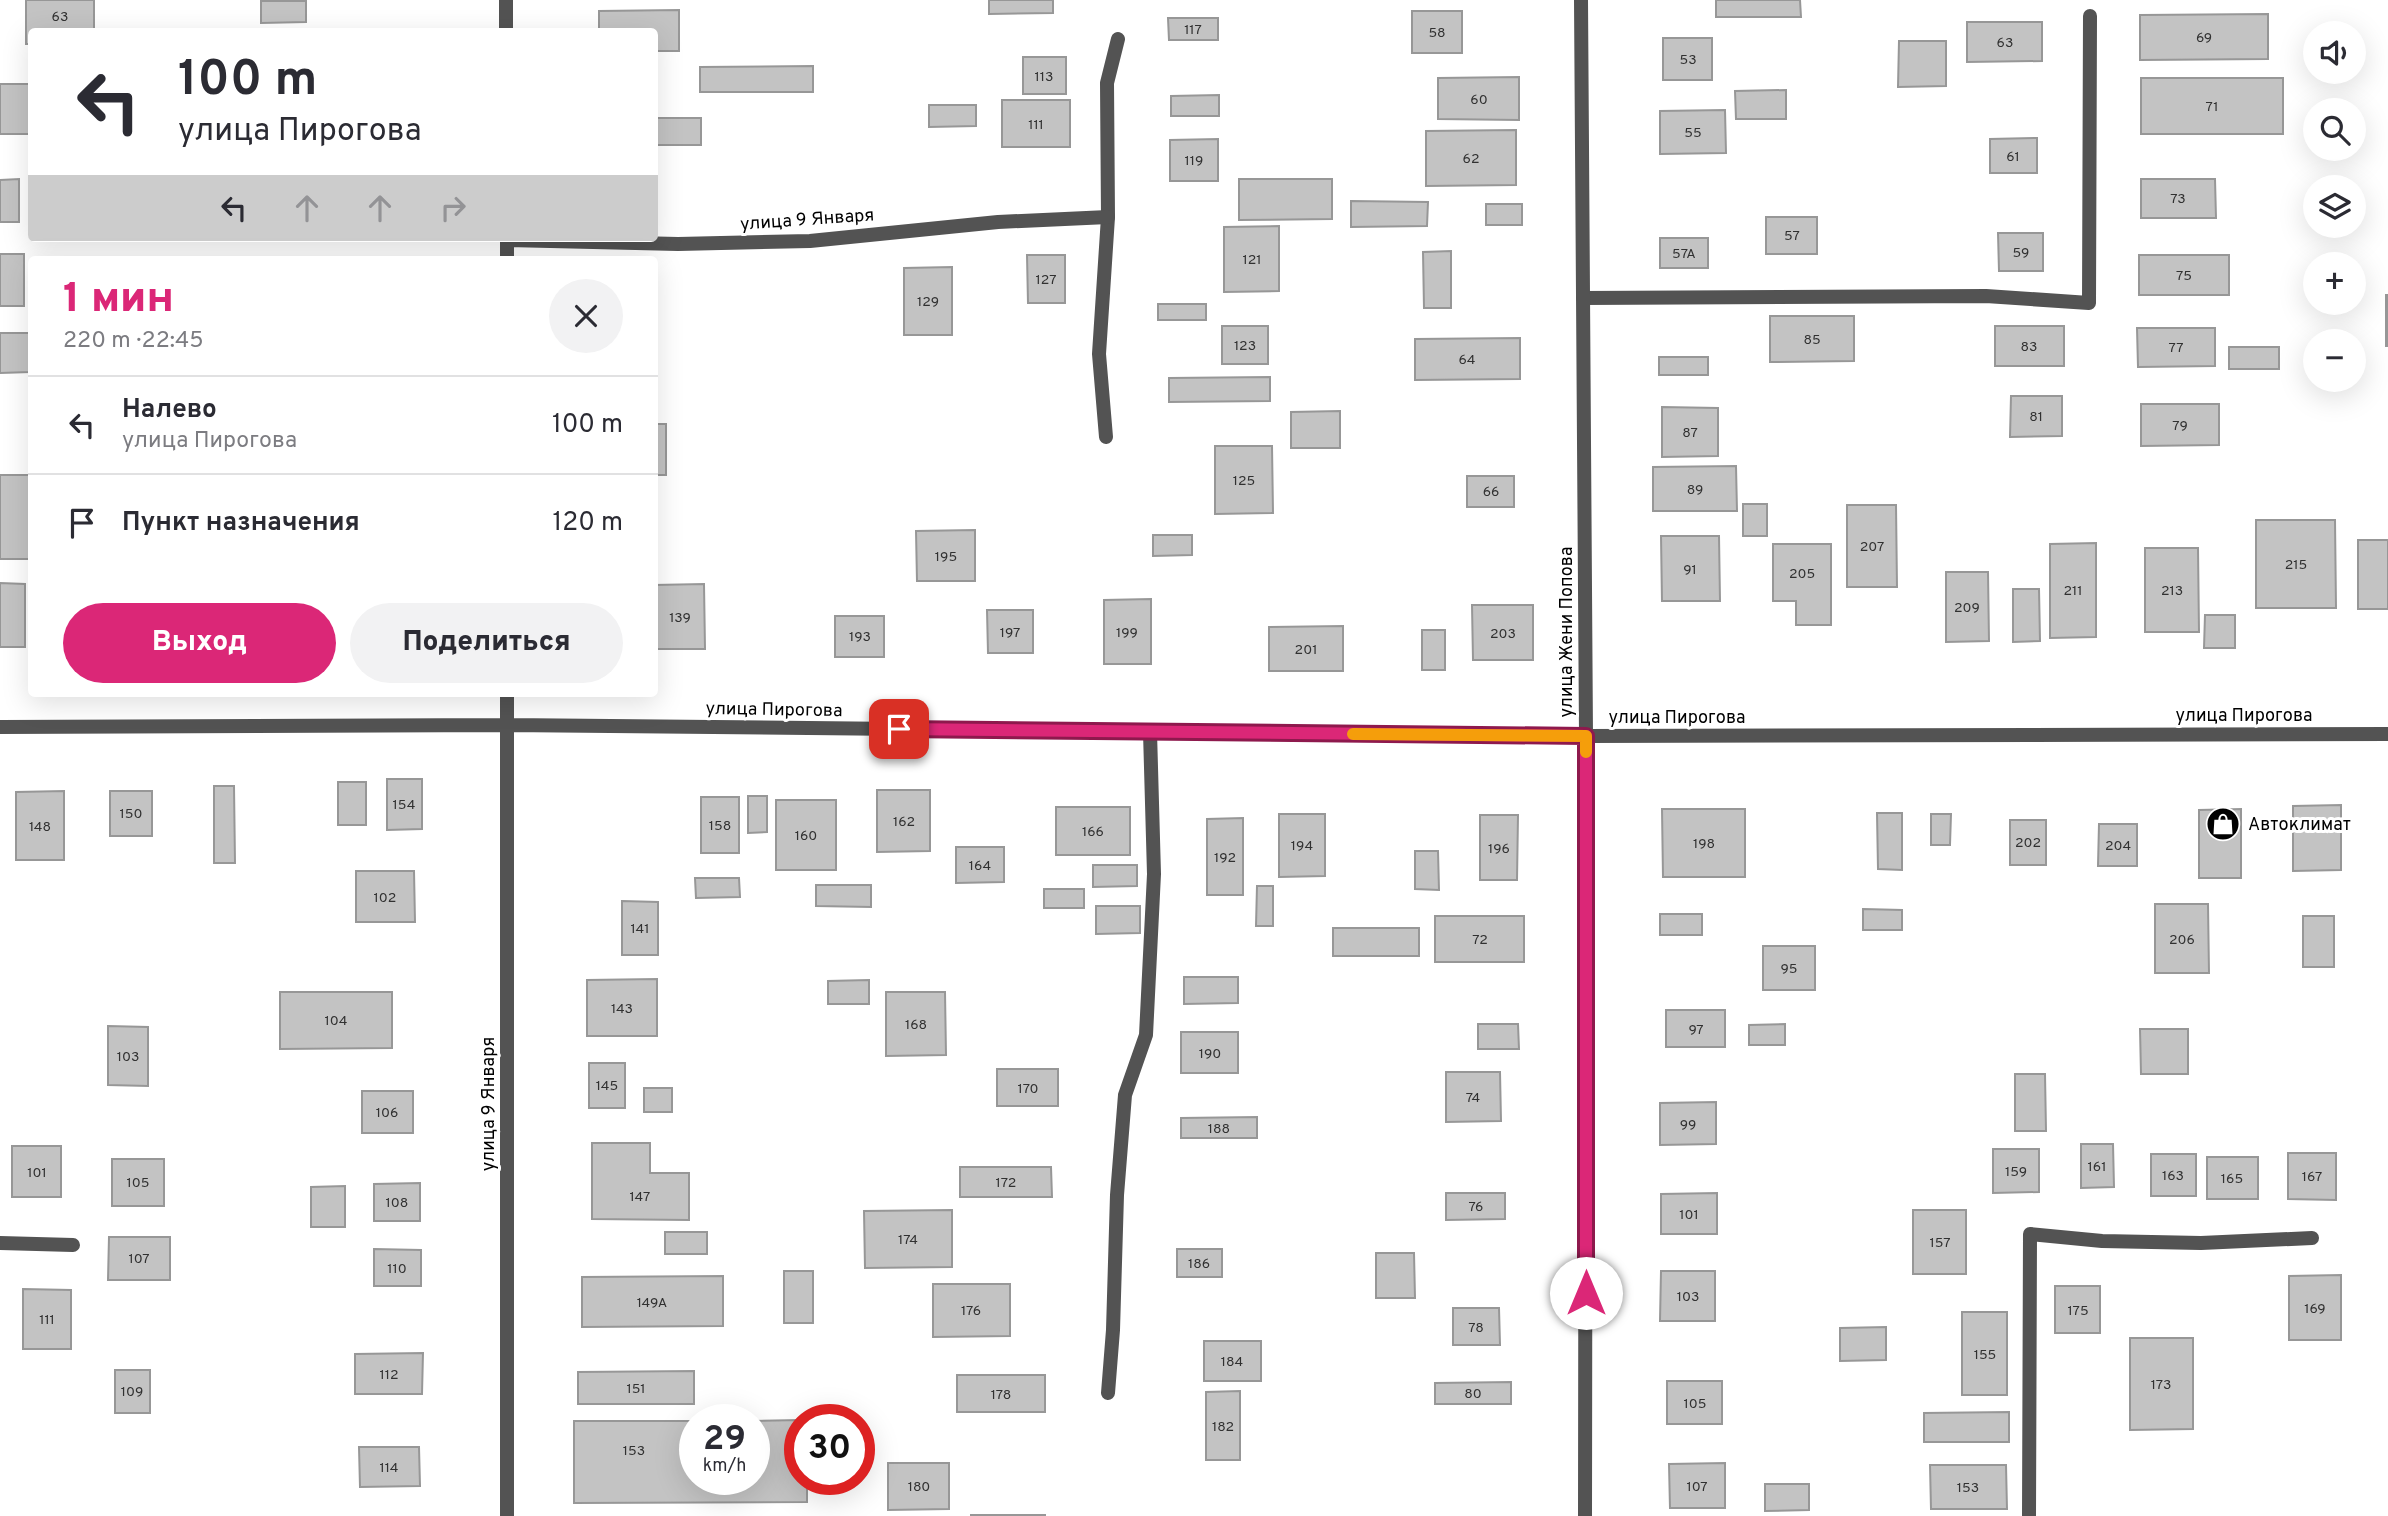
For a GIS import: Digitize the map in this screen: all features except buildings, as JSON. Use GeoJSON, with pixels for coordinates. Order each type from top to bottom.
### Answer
{"type":"FeatureCollection","features":[{"type":"Feature","properties":{"kind":"street"},"geometry":{"type":"LineString","coordinates":[[506,0],[506,28]]}},
{"type":"Feature","properties":{"kind":"street","name":"улица Жени Попова"},"geometry":{"type":"LineString","coordinates":[[1581,0],[1586,736],[1585,1516]]}},
{"type":"Feature","properties":{"kind":"street"},"geometry":{"type":"LineString","coordinates":[[1583,298],[1986,296],[2089,303],[2090,16]]}},
{"type":"Feature","properties":{"kind":"street"},"geometry":{"type":"LineString","coordinates":[[1106,437],[1099,354],[1108,217],[1107,83],[1118,39]]}},
{"type":"Feature","properties":{"kind":"street","name":"улица 9 Января"},"geometry":{"type":"LineString","coordinates":[[602,242],[665,244],[810,241],[998,222],[1108,217]]}},
{"type":"Feature","properties":{"kind":"street","name":"улица 9 Января"},"geometry":{"type":"LineString","coordinates":[[507,697],[507,1516]]}},
{"type":"Feature","properties":{"kind":"street","name":"улица Пирогова"},"geometry":{"type":"LineString","coordinates":[[0,727],[507,725],[1586,736],[2388,734]]}},
{"type":"Feature","properties":{"kind":"street"},"geometry":{"type":"LineString","coordinates":[[1108,1393],[1113,1330],[1117,1195],[1125,1095],[1146,1035],[1154,874],[1150,732]]}},
{"type":"Feature","properties":{"kind":"street"},"geometry":{"type":"LineString","coordinates":[[2029,1516],[2030,1234],[2102,1241],[2201,1243],[2312,1238]]}},
{"type":"Feature","properties":{"kind":"street"},"geometry":{"type":"LineString","coordinates":[[0,1243],[73,1245]]}},
{"type":"Feature","properties":{"kind":"slow traffic"},"geometry":{"type":"LineString","coordinates":[[1353,734],[1586,736],[1586,752]]}},
{"type":"Feature","properties":{"kind":"place","name":"Автоклимат"},"geometry":{"type":"Point","coordinates":[2223,824]}},
{"type":"Feature","properties":{"kind":"route"},"geometry":{"type":"LineString","coordinates":[[899,729],[1586,736],[1586,1293]]}}]}
